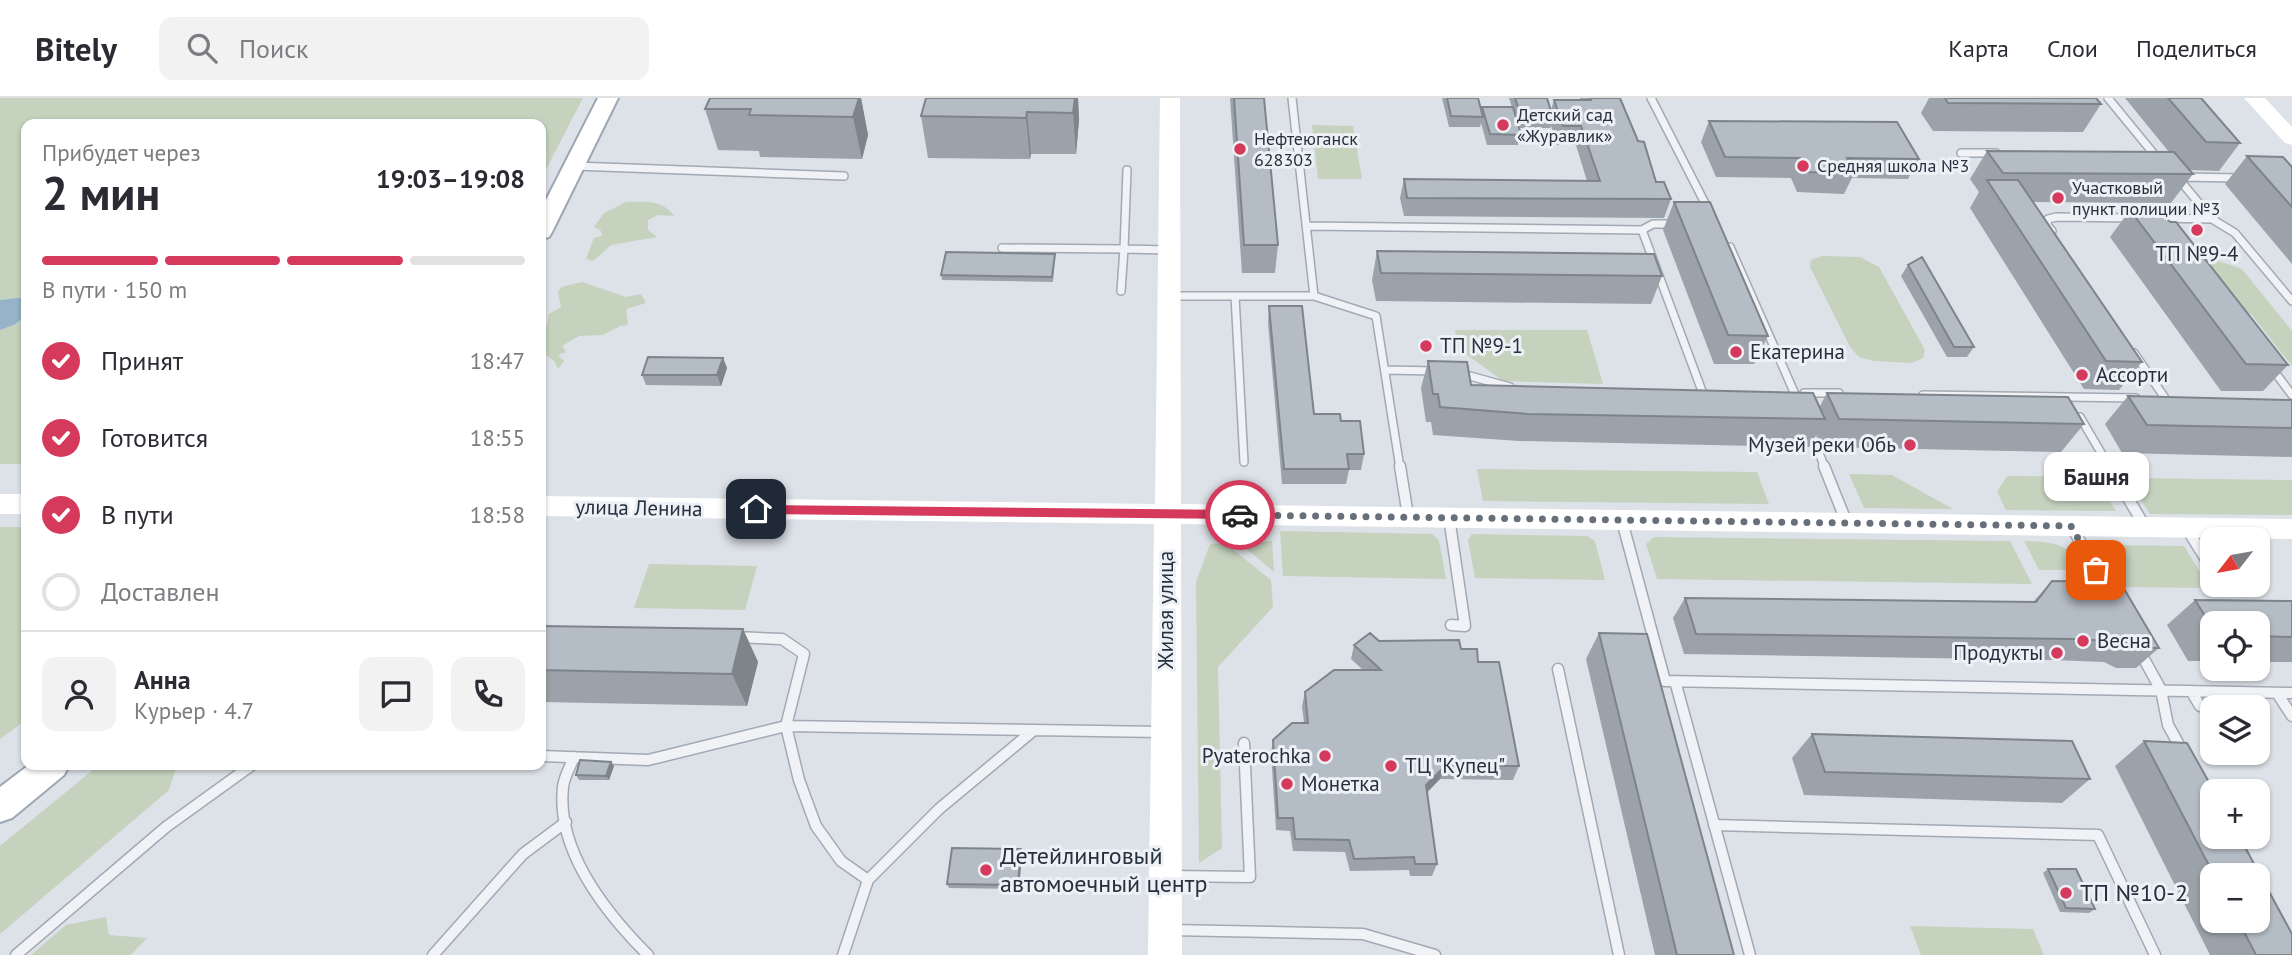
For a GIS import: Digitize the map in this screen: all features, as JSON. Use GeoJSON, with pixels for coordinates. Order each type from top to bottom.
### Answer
{"type":"FeatureCollection","features":[{"type":"Feature","properties":{"kind":"main road"},"geometry":{"type":"LineString","coordinates":[[546,222],[608,98]]}},
{"type":"Feature","properties":{"kind":"main road","name":"Жилая улица"},"geometry":{"type":"LineString","coordinates":[[1166,942],[1170,98]]}},
{"type":"Feature","properties":{"kind":"main road"},"geometry":{"type":"LineString","coordinates":[[2254,98],[2292,139]]}},
{"type":"Feature","properties":{"kind":"main road"},"geometry":{"type":"LineString","coordinates":[[0,504],[21,504]]}},
{"type":"Feature","properties":{"kind":"main road","name":"улица Ленина"},"geometry":{"type":"LineString","coordinates":[[546,506],[2292,528]]}},
{"type":"Feature","properties":{"kind":"main road"},"geometry":{"type":"LineString","coordinates":[[0,807],[47,770]]}},
{"type":"Feature","properties":{"kind":"lane"},"geometry":{"type":"LineString","coordinates":[[1292,98],[1314,296]]}},
{"type":"Feature","properties":{"kind":"lane"},"geometry":{"type":"LineString","coordinates":[[1650,98],[1716,224]]}},
{"type":"Feature","properties":{"kind":"lane"},"geometry":{"type":"LineString","coordinates":[[2108,98],[2152,153],[2213,219],[2235,233],[2292,301]]}},
{"type":"Feature","properties":{"kind":"lane"},"geometry":{"type":"LineString","coordinates":[[1961,153],[2002,153]]}},
{"type":"Feature","properties":{"kind":"lane"},"geometry":{"type":"LineString","coordinates":[[2138,153],[2152,153]]}},
{"type":"Feature","properties":{"kind":"lane"},"geometry":{"type":"LineString","coordinates":[[573,166],[844,176]]}},
{"type":"Feature","properties":{"kind":"lane"},"geometry":{"type":"LineString","coordinates":[[1121,291],[1127,170]]}},
{"type":"Feature","properties":{"kind":"lane"},"geometry":{"type":"LineString","coordinates":[[2177,177],[2246,178]]}},
{"type":"Feature","properties":{"kind":"lane"},"geometry":{"type":"LineString","coordinates":[[2157,218],[2165,229]]}},
{"type":"Feature","properties":{"kind":"lane"},"geometry":{"type":"LineString","coordinates":[[2055,236],[2047,225],[2048,219],[2213,219]]}},
{"type":"Feature","properties":{"kind":"lane"},"geometry":{"type":"LineString","coordinates":[[1306,226],[1642,230],[1653,224],[1678,224]]}},
{"type":"Feature","properties":{"kind":"lane"},"geometry":{"type":"LineString","coordinates":[[1642,230],[1702,391]]}},
{"type":"Feature","properties":{"kind":"lane"},"geometry":{"type":"LineString","coordinates":[[1723,236],[1802,410]]}},
{"type":"Feature","properties":{"kind":"lane"},"geometry":{"type":"LineString","coordinates":[[1002,248],[1168,250]]}},
{"type":"Feature","properties":{"kind":"lane"},"geometry":{"type":"LineString","coordinates":[[1168,296],[1314,296],[1376,316],[1408,517]]}},
{"type":"Feature","properties":{"kind":"lane"},"geometry":{"type":"LineString","coordinates":[[1235,296],[1244,462]]}},
{"type":"Feature","properties":{"kind":"lane"},"geometry":{"type":"LineString","coordinates":[[2126,340],[2165,398]]}},
{"type":"Feature","properties":{"kind":"lane"},"geometry":{"type":"LineString","coordinates":[[2267,362],[2292,395]]}},
{"type":"Feature","properties":{"kind":"lane"},"geometry":{"type":"LineString","coordinates":[[1386,370],[1439,371]]}},
{"type":"Feature","properties":{"kind":"lane"},"geometry":{"type":"LineString","coordinates":[[1453,371],[1502,387],[1523,387]]}},
{"type":"Feature","properties":{"kind":"lane"},"geometry":{"type":"LineString","coordinates":[[1688,391],[1715,391]]}},
{"type":"Feature","properties":{"kind":"lane"},"geometry":{"type":"LineString","coordinates":[[1782,393],[1844,393]]}},
{"type":"Feature","properties":{"kind":"lane"},"geometry":{"type":"LineString","coordinates":[[1914,395],[2177,398]]}},
{"type":"Feature","properties":{"kind":"lane"},"geometry":{"type":"LineString","coordinates":[[2068,397],[2144,527]]}},
{"type":"Feature","properties":{"kind":"lane"},"geometry":{"type":"LineString","coordinates":[[2279,401],[2292,401]]}},
{"type":"Feature","properties":{"kind":"lane"},"geometry":{"type":"LineString","coordinates":[[1807,422],[1847,523]]}},
{"type":"Feature","properties":{"kind":"lane"},"geometry":{"type":"LineString","coordinates":[[1449,517],[1465,626],[1451,625]]}},
{"type":"Feature","properties":{"kind":"lane"},"geometry":{"type":"LineString","coordinates":[[1621,520],[1665,681],[2292,693]]}},
{"type":"Feature","properties":{"kind":"lane"},"geometry":{"type":"LineString","coordinates":[[2071,526],[2115,605]]}},
{"type":"Feature","properties":{"kind":"lane"},"geometry":{"type":"LineString","coordinates":[[2186,527],[2200,550]]}},
{"type":"Feature","properties":{"kind":"lane"},"geometry":{"type":"LineString","coordinates":[[728,637],[782,638],[797,643],[803,654],[786,726],[799,780],[816,826],[841,861],[868,880]]}},
{"type":"Feature","properties":{"kind":"lane"},"geometry":{"type":"LineString","coordinates":[[2135,642],[2161,690],[2168,725],[2187,758]]}},
{"type":"Feature","properties":{"kind":"lane"},"geometry":{"type":"LineString","coordinates":[[1558,669],[1619,955]]}},
{"type":"Feature","properties":{"kind":"lane"},"geometry":{"type":"LineString","coordinates":[[1675,681],[1750,955]]}},
{"type":"Feature","properties":{"kind":"lane"},"geometry":{"type":"LineString","coordinates":[[2191,691],[2200,706]]}},
{"type":"Feature","properties":{"kind":"lane"},"geometry":{"type":"LineString","coordinates":[[2277,693],[2292,716]]}},
{"type":"Feature","properties":{"kind":"lane"},"geometry":{"type":"LineString","coordinates":[[546,756],[648,760],[786,726],[1166,732]]}},
{"type":"Feature","properties":{"kind":"lane"},"geometry":{"type":"LineString","coordinates":[[843,955],[868,880],[939,809],[1034,730]]}},
{"type":"Feature","properties":{"kind":"lane"},"geometry":{"type":"LineString","coordinates":[[1166,876],[1250,877],[1244,743]]}},
{"type":"Feature","properties":{"kind":"lane"},"geometry":{"type":"LineString","coordinates":[[574,757],[563,788],[566,822],[586,875],[605,907],[648,955]]}},
{"type":"Feature","properties":{"kind":"lane"},"geometry":{"type":"LineString","coordinates":[[16,955],[166,827],[245,770]]}},
{"type":"Feature","properties":{"kind":"lane"},"geometry":{"type":"LineString","coordinates":[[433,955],[523,854],[566,822]]}},
{"type":"Feature","properties":{"kind":"lane"},"geometry":{"type":"LineString","coordinates":[[1714,825],[2098,835],[2155,955]]}},
{"type":"Feature","properties":{"kind":"lane"},"geometry":{"type":"LineString","coordinates":[[1166,942],[1363,934],[1435,955]]}},
{"type":"Feature","properties":{"kind":"green space"},"geometry":{"type":"Polygon","coordinates":[[[0,98],[583,98],[546,169],[546,119],[21,119],[21,298],[0,300],[0,98]]]}},
{"type":"Feature","properties":{"kind":"green space"},"geometry":{"type":"Polygon","coordinates":[[[1312,125],[1353,126],[1362,179],[1318,179],[1312,125]]]}},
{"type":"Feature","properties":{"kind":"green space"},"geometry":{"type":"Polygon","coordinates":[[[626,202],[659,204],[674,216],[658,215],[648,220],[648,230],[657,237],[611,245],[593,261],[586,259],[594,238],[602,236],[601,231],[594,227],[604,213],[626,202]]]}},
{"type":"Feature","properties":{"kind":"green space"},"geometry":{"type":"Polygon","coordinates":[[[2184,249],[2242,269],[2292,331],[2292,366],[2251,314],[2236,314],[2184,249]]]}},
{"type":"Feature","properties":{"kind":"green space"},"geometry":{"type":"Polygon","coordinates":[[[1822,256],[1860,257],[1879,267],[1925,350],[1923,358],[1912,363],[1873,361],[1859,357],[1850,347],[1810,267],[1811,260],[1822,256]]]}},
{"type":"Feature","properties":{"kind":"green space"},"geometry":{"type":"Polygon","coordinates":[[[582,282],[626,297],[641,294],[646,303],[626,309],[628,325],[603,335],[579,336],[562,346],[566,352],[558,355],[564,361],[558,369],[554,361],[546,355],[546,326],[549,314],[561,307],[558,292],[561,287],[582,282]]]}},
{"type":"Feature","properties":{"kind":"green space"},"geometry":{"type":"Polygon","coordinates":[[[21,320],[21,464],[0,464],[0,330],[21,320]]]}},
{"type":"Feature","properties":{"kind":"green space"},"geometry":{"type":"Polygon","coordinates":[[[1455,330],[1587,330],[1603,384],[1503,381],[1459,349],[1455,330]]]}},
{"type":"Feature","properties":{"kind":"green space"},"geometry":{"type":"Polygon","coordinates":[[[1477,469],[1757,472],[1769,504],[1483,501],[1477,469]]]}},
{"type":"Feature","properties":{"kind":"green space"},"geometry":{"type":"Polygon","coordinates":[[[1849,474],[1892,475],[1953,509],[1864,508],[1849,474]]]}},
{"type":"Feature","properties":{"kind":"green space"},"geometry":{"type":"Polygon","coordinates":[[[2007,476],[2095,477],[2116,511],[2006,510],[1997,492],[2007,476]]]}},
{"type":"Feature","properties":{"kind":"green space"},"geometry":{"type":"Polygon","coordinates":[[[2127,478],[2292,480],[2292,515],[2150,514],[2127,478]]]}},
{"type":"Feature","properties":{"kind":"green space"},"geometry":{"type":"Polygon","coordinates":[[[0,527],[21,527],[21,724],[0,739],[0,527]]]}},
{"type":"Feature","properties":{"kind":"green space"},"geometry":{"type":"Polygon","coordinates":[[[1280,531],[1432,534],[1439,540],[1446,579],[1283,576],[1280,531]]]}},
{"type":"Feature","properties":{"kind":"green space"},"geometry":{"type":"Polygon","coordinates":[[[1472,534],[1587,536],[1595,541],[1605,580],[1475,578],[1468,540],[1472,534]]]}},
{"type":"Feature","properties":{"kind":"green space"},"geometry":{"type":"Polygon","coordinates":[[[1654,537],[2010,541],[2032,584],[1657,579],[1646,544],[1654,537]]]}},
{"type":"Feature","properties":{"kind":"green space"},"geometry":{"type":"Polygon","coordinates":[[[1237,541],[1272,541],[1274,572],[1237,541]]]}},
{"type":"Feature","properties":{"kind":"green space"},"geometry":{"type":"Polygon","coordinates":[[[2024,541],[2052,543],[2067,549],[2085,570],[2039,570],[2024,541]]]}},
{"type":"Feature","properties":{"kind":"green space"},"geometry":{"type":"Polygon","coordinates":[[[1210,544],[1226,544],[1271,580],[1273,607],[1218,667],[1222,848],[1199,863],[1196,582],[1210,544]]]}},
{"type":"Feature","properties":{"kind":"green space"},"geometry":{"type":"Polygon","coordinates":[[[2103,545],[2184,546],[2200,572],[2200,588],[2115,587],[2097,555],[2103,545]]]}},
{"type":"Feature","properties":{"kind":"green space"},"geometry":{"type":"Polygon","coordinates":[[[649,564],[757,566],[745,610],[634,608],[649,564]]]}},
{"type":"Feature","properties":{"kind":"green space"},"geometry":{"type":"Polygon","coordinates":[[[93,770],[175,770],[169,790],[0,934],[0,846],[93,770]]]}},
{"type":"Feature","properties":{"kind":"green space"},"geometry":{"type":"Polygon","coordinates":[[[106,917],[109,935],[147,938],[131,955],[31,955],[66,925],[106,917]]]}},
{"type":"Feature","properties":{"kind":"green space"},"geometry":{"type":"Polygon","coordinates":[[[1910,926],[2033,929],[2044,955],[1921,955],[1910,926]]]}},
{"type":"Feature","properties":{"kind":"water"},"geometry":{"type":"Polygon","coordinates":[[[21,298],[21,320],[0,330],[0,300],[21,298]]]}},
{"type":"Feature","properties":{"kind":"building"},"geometry":{"type":"Polygon","coordinates":[[[710,98],[859,98],[853,117],[749,115],[751,109],[705,109],[710,98]]]}},
{"type":"Feature","properties":{"kind":"building"},"geometry":{"type":"Polygon","coordinates":[[[926,98],[1075,98],[1073,113],[1027,112],[1026,118],[921,116],[926,98]]]}},
{"type":"Feature","properties":{"kind":"building"},"geometry":{"type":"Polygon","coordinates":[[[1234,98],[1264,98],[1278,245],[1244,245],[1234,98]]]}},
{"type":"Feature","properties":{"kind":"building"},"geometry":{"type":"Polygon","coordinates":[[[1447,98],[1478,98],[1483,117],[1451,116],[1447,98]]]}},
{"type":"Feature","properties":{"kind":"building"},"geometry":{"type":"Polygon","coordinates":[[[1515,98],[1547,98],[1553,118],[1522,118],[1515,98]]]}},
{"type":"Feature","properties":{"kind":"building"},"geometry":{"type":"Polygon","coordinates":[[[1590,98],[1620,98],[1638,141],[1644,142],[1656,182],[1664,182],[1671,199],[1407,198],[1404,179],[1600,181],[1581,126],[1563,126],[1554,100],[1591,100],[1590,98]]]}},
{"type":"Feature","properties":{"kind":"building"},"geometry":{"type":"Polygon","coordinates":[[[1945,98],[2096,98],[2101,104],[1948,103],[1945,98]]]}},
{"type":"Feature","properties":{"kind":"building"},"geometry":{"type":"Polygon","coordinates":[[[2168,98],[2201,98],[2240,143],[2206,142],[2168,98]]]}},
{"type":"Feature","properties":{"kind":"building"},"geometry":{"type":"Polygon","coordinates":[[[1482,107],[1513,107],[1521,135],[1490,134],[1482,107]]]}},
{"type":"Feature","properties":{"kind":"building"},"geometry":{"type":"Polygon","coordinates":[[[1709,121],[1897,122],[1919,159],[1847,158],[1855,173],[1807,172],[1800,158],[1725,157],[1709,121]]]}},
{"type":"Feature","properties":{"kind":"building"},"geometry":{"type":"Polygon","coordinates":[[[1987,151],[2174,152],[2193,174],[2003,173],[1987,151]]]}},
{"type":"Feature","properties":{"kind":"building"},"geometry":{"type":"Polygon","coordinates":[[[2247,156],[2283,157],[2292,167],[2292,207],[2247,156]]]}},
{"type":"Feature","properties":{"kind":"building"},"geometry":{"type":"Polygon","coordinates":[[[1987,180],[2018,180],[2142,362],[2106,361],[1987,180]]]}},
{"type":"Feature","properties":{"kind":"building"},"geometry":{"type":"Polygon","coordinates":[[[1674,202],[1710,202],[1768,336],[1728,335],[1674,202]]]}},
{"type":"Feature","properties":{"kind":"building"},"geometry":{"type":"Polygon","coordinates":[[[2130,210],[2161,210],[2170,222],[2176,222],[2288,365],[2246,364],[2130,210]]]}},
{"type":"Feature","properties":{"kind":"building"},"geometry":{"type":"Polygon","coordinates":[[[1377,251],[1654,254],[1662,276],[1381,273],[1377,251]]]}},
{"type":"Feature","properties":{"kind":"building"},"geometry":{"type":"Polygon","coordinates":[[[946,252],[1055,254],[1052,277],[941,275],[946,252]]]}},
{"type":"Feature","properties":{"kind":"building"},"geometry":{"type":"Polygon","coordinates":[[[1922,257],[1974,347],[1954,347],[1908,265],[1922,257]]]}},
{"type":"Feature","properties":{"kind":"building"},"geometry":{"type":"Polygon","coordinates":[[[1269,306],[1302,306],[1314,414],[1340,414],[1341,421],[1360,421],[1364,454],[1347,454],[1349,469],[1284,469],[1269,306]]]}},
{"type":"Feature","properties":{"kind":"building"},"geometry":{"type":"Polygon","coordinates":[[[648,357],[723,358],[717,375],[642,375],[648,357]]]}},
{"type":"Feature","properties":{"kind":"building"},"geometry":{"type":"Polygon","coordinates":[[[1428,361],[1467,362],[1471,385],[1813,393],[1825,419],[1528,414],[1440,407],[1438,394],[1433,394],[1428,361]]]}},
{"type":"Feature","properties":{"kind":"building"},"geometry":{"type":"Polygon","coordinates":[[[1827,393],[2068,397],[2084,424],[1839,419],[1827,393]]]}},
{"type":"Feature","properties":{"kind":"building"},"geometry":{"type":"Polygon","coordinates":[[[2128,396],[2292,400],[2292,428],[2147,425],[2128,396]]]}},
{"type":"Feature","properties":{"kind":"building"},"geometry":{"type":"Polygon","coordinates":[[[2052,581],[2120,582],[2159,648],[2137,648],[2126,642],[2074,639],[1696,634],[1685,598],[2036,602],[2052,581]]]}},
{"type":"Feature","properties":{"kind":"building"},"geometry":{"type":"Polygon","coordinates":[[[2195,600],[2292,601],[2292,637],[2270,636],[2270,611],[2202,611],[2195,600]]]}},
{"type":"Feature","properties":{"kind":"building"},"geometry":{"type":"Polygon","coordinates":[[[546,626],[743,629],[732,674],[546,670],[546,626]]]}},
{"type":"Feature","properties":{"kind":"building","name":"ТЦ \"Купец\""},"geometry":{"type":"Polygon","coordinates":[[[1370,633],[1379,641],[1459,640],[1461,649],[1477,649],[1478,662],[1499,662],[1519,766],[1445,766],[1426,785],[1437,864],[1415,864],[1414,857],[1354,859],[1349,840],[1295,839],[1293,818],[1278,818],[1273,740],[1292,723],[1308,723],[1305,692],[1334,670],[1381,670],[1354,645],[1370,633]]]}},
{"type":"Feature","properties":{"kind":"building"},"geometry":{"type":"Polygon","coordinates":[[[1599,633],[1647,634],[1734,955],[1677,955],[1599,633]]]}},
{"type":"Feature","properties":{"kind":"building"},"geometry":{"type":"Polygon","coordinates":[[[1812,734],[2072,741],[2090,779],[1825,772],[1812,734]]]}},
{"type":"Feature","properties":{"kind":"building"},"geometry":{"type":"Polygon","coordinates":[[[2144,741],[2187,743],[2207,779],[2200,779],[2200,848],[2144,741]]]}},
{"type":"Feature","properties":{"kind":"building"},"geometry":{"type":"Polygon","coordinates":[[[580,760],[611,762],[606,776],[576,775],[580,760]]]}},
{"type":"Feature","properties":{"kind":"building","name":"Детейлинговый автомоечный центр"},"geometry":{"type":"Polygon","coordinates":[[[952,848],[1021,849],[1018,885],[947,884],[952,848]]]}},
{"type":"Feature","properties":{"kind":"building"},"geometry":{"type":"Polygon","coordinates":[[[2200,849],[2246,849],[2254,863],[2208,863],[2200,849]]]}},
{"type":"Feature","properties":{"kind":"building","name":"ТП №10-2"},"geometry":{"type":"Polygon","coordinates":[[[2048,869],[2076,869],[2095,909],[2066,908],[2048,869]]]}},
{"type":"Feature","properties":{"kind":"building"},"geometry":{"type":"Polygon","coordinates":[[[2270,893],[2292,934],[2292,955],[2256,955],[2245,933],[2270,933],[2270,893]]]}},
{"type":"Feature","properties":{"kind":"way so far"},"geometry":{"type":"LineString","coordinates":[[1240,515],[2071,526],[2096,570]]}},
{"type":"Feature","properties":{"kind":"place","name":"Детский сад «Журавлик»"},"geometry":{"type":"Point","coordinates":[1503,125]}},
{"type":"Feature","properties":{"kind":"place","name":"Нефтеюганск 628303"},"geometry":{"type":"Point","coordinates":[1240,149]}},
{"type":"Feature","properties":{"kind":"place","name":"Средняя школа №3"},"geometry":{"type":"Point","coordinates":[1803,166]}},
{"type":"Feature","properties":{"kind":"place","name":"Участковый пункт полиции №3"},"geometry":{"type":"Point","coordinates":[2058,198]}},
{"type":"Feature","properties":{"kind":"place","name":"ТП №9-4"},"geometry":{"type":"Point","coordinates":[2197,230]}},
{"type":"Feature","properties":{"kind":"place","name":"ТП №9-1"},"geometry":{"type":"Point","coordinates":[1426,346]}},
{"type":"Feature","properties":{"kind":"place","name":"Екатерина"},"geometry":{"type":"Point","coordinates":[1736,352]}},
{"type":"Feature","properties":{"kind":"place","name":"Ассорти"},"geometry":{"type":"Point","coordinates":[2082,375]}},
{"type":"Feature","properties":{"kind":"place","name":"Музей реки Обь"},"geometry":{"type":"Point","coordinates":[1910,445]}},
{"type":"Feature","properties":{"kind":"place","name":"Башня"},"geometry":{"type":"Point","coordinates":[2096,570]}},
{"type":"Feature","properties":{"kind":"place","name":"Весна"},"geometry":{"type":"Point","coordinates":[2083,641]}},
{"type":"Feature","properties":{"kind":"place","name":"Продукты"},"geometry":{"type":"Point","coordinates":[2057,653]}},
{"type":"Feature","properties":{"kind":"place","name":"Pyaterochka"},"geometry":{"type":"Point","coordinates":[1325,756]}},
{"type":"Feature","properties":{"kind":"place","name":"ТЦ \"Купец\""},"geometry":{"type":"Point","coordinates":[1391,766]}},
{"type":"Feature","properties":{"kind":"place","name":"Монетка"},"geometry":{"type":"Point","coordinates":[1287,784]}},
{"type":"Feature","properties":{"kind":"place","name":"Детейлинговый автомоечный центр"},"geometry":{"type":"Point","coordinates":[986,870]}},
{"type":"Feature","properties":{"kind":"place","name":"ТП №10-2"},"geometry":{"type":"Point","coordinates":[2066,893]}},
{"type":"Feature","properties":{"kind":"route"},"geometry":{"type":"LineString","coordinates":[[756,509],[1240,515]]}}]}
